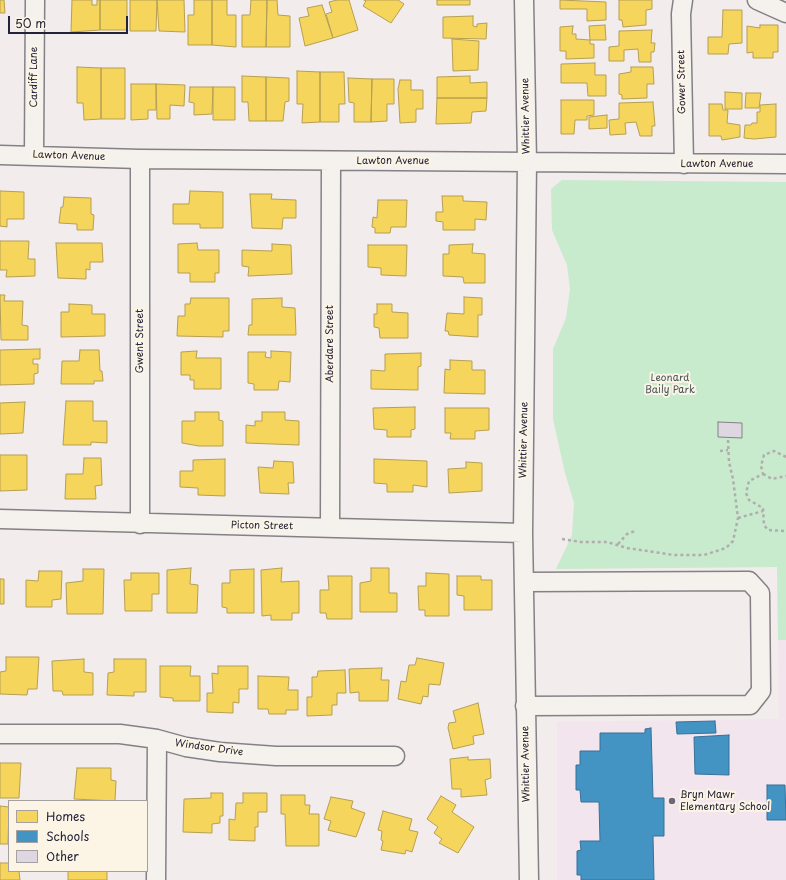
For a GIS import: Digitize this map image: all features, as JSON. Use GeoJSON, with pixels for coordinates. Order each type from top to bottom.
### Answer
{"type":"FeatureCollection","features":[{"type":"Feature","properties":{"kind":"street","name":"Cardiff Lane"},"geometry":{"type":"LineString","coordinates":[[34,155],[35,0]]}},
{"type":"Feature","properties":{"kind":"street","name":"Whittier Avenue"},"geometry":{"type":"LineString","coordinates":[[524,0],[527,161],[523,532],[529,880]]}},
{"type":"Feature","properties":{"kind":"street","name":"Gower Street"},"geometry":{"type":"LineString","coordinates":[[683,0],[681,14],[684,164]]}},
{"type":"Feature","properties":{"kind":"street"},"geometry":{"type":"LineString","coordinates":[[757,0],[786,13]]}},
{"type":"Feature","properties":{"kind":"street","name":"Lawton Avenue"},"geometry":{"type":"LineString","coordinates":[[0,155],[140,159],[786,164]]}},
{"type":"Feature","properties":{"kind":"street","name":"Gwent Street"},"geometry":{"type":"LineString","coordinates":[[140,159],[140,524]]}},
{"type":"Feature","properties":{"kind":"street","name":"Aberdare Street"},"geometry":{"type":"LineString","coordinates":[[330,527],[331,161]]}},
{"type":"Feature","properties":{"kind":"street","name":"Picton Street"},"geometry":{"type":"LineString","coordinates":[[0,519],[140,524],[523,532]]}},
{"type":"Feature","properties":{"kind":"street"},"geometry":{"type":"LineString","coordinates":[[524,582],[749,581],[760,593],[761,691],[750,705],[525,706]]}},
{"type":"Feature","properties":{"kind":"street","name":"Windsor Drive"},"geometry":{"type":"LineString","coordinates":[[0,734],[120,734],[157,739],[192,748],[276,756],[394,756]]}},
{"type":"Feature","properties":{"kind":"street"},"geometry":{"type":"LineString","coordinates":[[156,880],[157,739]]}},
{"type":"Feature","properties":{"kind":"path"},"geometry":{"type":"LineString","coordinates":[[562,539],[576,542],[607,542],[652,553],[704,555],[726,548],[733,541],[738,518],[728,450],[728,440]]}},
{"type":"Feature","properties":{"kind":"path"},"geometry":{"type":"LineString","coordinates":[[720,451],[728,450]]}},
{"type":"Feature","properties":{"kind":"path"},"geometry":{"type":"LineString","coordinates":[[786,457],[774,451],[764,455],[761,466],[763,474],[772,479],[786,476]]}},
{"type":"Feature","properties":{"kind":"path"},"geometry":{"type":"LineString","coordinates":[[763,474],[749,481],[746,493],[749,500],[760,505],[763,511],[764,525],[768,530],[786,531]]}},
{"type":"Feature","properties":{"kind":"path"},"geometry":{"type":"LineString","coordinates":[[738,518],[763,511]]}},
{"type":"Feature","properties":{"kind":"path"},"geometry":{"type":"LineString","coordinates":[[618,544],[627,534],[635,531]]}},
{"type":"Feature","properties":{"kind":"shaded area","name":"Bryn Mawr Elementary School"},"geometry":{"type":"Polygon","coordinates":[[[778,640],[786,640],[786,880],[557,880],[557,722],[779,719],[778,640]]]}},
{"type":"Feature","properties":{"kind":"green space","name":"Leonard Baily Park"},"geometry":{"type":"Polygon","coordinates":[[[562,180],[786,182],[786,640],[778,640],[777,567],[556,569],[572,535],[574,503],[565,473],[553,419],[553,349],[566,318],[570,289],[567,265],[552,230],[551,189],[562,180]]]}},
{"type":"Feature","properties":{"kind":"building: Homes"},"geometry":{"type":"Polygon","coordinates":[[[0,0],[4,0],[5,13],[0,13],[0,0]]]}},
{"type":"Feature","properties":{"kind":"building: Homes"},"geometry":{"type":"Polygon","coordinates":[[[72,0],[92,0],[92,5],[97,5],[97,0],[100,0],[100,30],[71,32],[72,0]]]}},
{"type":"Feature","properties":{"kind":"building: Homes"},"geometry":{"type":"Polygon","coordinates":[[[100,0],[127,0],[127,30],[100,30],[100,0]]]}},
{"type":"Feature","properties":{"kind":"building: Homes"},"geometry":{"type":"Polygon","coordinates":[[[130,0],[157,0],[156,31],[130,31],[130,0]]]}},
{"type":"Feature","properties":{"kind":"building: Homes"},"geometry":{"type":"Polygon","coordinates":[[[157,0],[184,0],[185,32],[159,31],[157,0]]]}},
{"type":"Feature","properties":{"kind":"building: Homes"},"geometry":{"type":"Polygon","coordinates":[[[194,0],[212,0],[212,45],[188,45],[188,15],[194,15],[194,0]]]}},
{"type":"Feature","properties":{"kind":"building: Homes"},"geometry":{"type":"Polygon","coordinates":[[[212,0],[227,0],[227,15],[236,15],[236,47],[212,45],[212,0]]]}},
{"type":"Feature","properties":{"kind":"building: Homes"},"geometry":{"type":"Polygon","coordinates":[[[251,0],[267,0],[266,47],[242,47],[242,15],[250,15],[251,0]]]}},
{"type":"Feature","properties":{"kind":"building: Homes"},"geometry":{"type":"Polygon","coordinates":[[[267,0],[277,0],[278,15],[290,16],[290,47],[266,47],[267,0]]]}},
{"type":"Feature","properties":{"kind":"building: Homes"},"geometry":{"type":"Polygon","coordinates":[[[349,0],[358,30],[333,38],[326,14],[332,12],[329,2],[349,0]]]}},
{"type":"Feature","properties":{"kind":"building: Homes"},"geometry":{"type":"Polygon","coordinates":[[[364,0],[398,0],[404,4],[391,23],[363,6],[366,1],[364,0]]]}},
{"type":"Feature","properties":{"kind":"building: Homes"},"geometry":{"type":"Polygon","coordinates":[[[437,0],[470,0],[470,5],[437,5],[437,0]]]}},
{"type":"Feature","properties":{"kind":"building: Homes"},"geometry":{"type":"Polygon","coordinates":[[[560,0],[606,2],[606,20],[587,21],[587,9],[560,9],[560,0]]]}},
{"type":"Feature","properties":{"kind":"building: Homes"},"geometry":{"type":"Polygon","coordinates":[[[619,0],[652,0],[652,9],[646,10],[646,25],[623,27],[622,20],[619,20],[619,0]]]}},
{"type":"Feature","properties":{"kind":"building: Homes"},"geometry":{"type":"Polygon","coordinates":[[[322,5],[333,38],[305,46],[299,18],[309,16],[307,8],[322,5]]]}},
{"type":"Feature","properties":{"kind":"building: Homes"},"geometry":{"type":"Polygon","coordinates":[[[723,10],[742,10],[742,43],[729,44],[728,54],[708,54],[708,37],[722,37],[723,10]]]}},
{"type":"Feature","properties":{"kind":"building: Homes"},"geometry":{"type":"Polygon","coordinates":[[[473,16],[473,26],[477,27],[477,24],[487,23],[486,39],[443,38],[443,17],[473,16]]]}},
{"type":"Feature","properties":{"kind":"building: Homes"},"geometry":{"type":"Polygon","coordinates":[[[605,25],[606,40],[590,40],[589,26],[605,25]]]}},
{"type":"Feature","properties":{"kind":"building: Homes"},"geometry":{"type":"Polygon","coordinates":[[[760,25],[778,25],[778,52],[773,52],[773,58],[753,58],[753,52],[747,53],[747,26],[760,28],[760,25]]]}},
{"type":"Feature","properties":{"kind":"building: Homes"},"geometry":{"type":"Polygon","coordinates":[[[573,26],[572,34],[576,34],[576,39],[590,40],[590,44],[594,44],[594,58],[566,59],[566,51],[560,51],[560,27],[573,26]]]}},
{"type":"Feature","properties":{"kind":"building: Homes"},"geometry":{"type":"Polygon","coordinates":[[[652,30],[651,43],[655,43],[654,52],[651,52],[651,62],[639,62],[638,49],[624,50],[624,61],[609,61],[609,47],[619,46],[619,31],[652,30]]]}},
{"type":"Feature","properties":{"kind":"building: Homes"},"geometry":{"type":"Polygon","coordinates":[[[452,39],[479,41],[478,70],[453,71],[452,39]]]}},
{"type":"Feature","properties":{"kind":"building: Homes"},"geometry":{"type":"Polygon","coordinates":[[[595,63],[595,75],[606,75],[606,96],[588,96],[587,83],[561,83],[561,64],[595,63]]]}},
{"type":"Feature","properties":{"kind":"building: Homes"},"geometry":{"type":"Polygon","coordinates":[[[77,67],[101,68],[101,119],[84,120],[83,103],[77,103],[77,67]]]}},
{"type":"Feature","properties":{"kind":"building: Homes"},"geometry":{"type":"Polygon","coordinates":[[[631,67],[653,67],[654,84],[647,84],[647,98],[622,99],[622,95],[619,94],[619,74],[631,72],[631,67]]]}},
{"type":"Feature","properties":{"kind":"building: Homes"},"geometry":{"type":"Polygon","coordinates":[[[101,68],[125,68],[125,119],[101,119],[101,68]]]}},
{"type":"Feature","properties":{"kind":"building: Homes"},"geometry":{"type":"Polygon","coordinates":[[[297,71],[320,72],[320,122],[302,123],[303,104],[297,104],[297,71]]]}},
{"type":"Feature","properties":{"kind":"building: Homes"},"geometry":{"type":"Polygon","coordinates":[[[320,72],[344,72],[345,104],[339,104],[339,122],[320,122],[320,72]]]}},
{"type":"Feature","properties":{"kind":"building: Homes"},"geometry":{"type":"Polygon","coordinates":[[[242,76],[266,77],[266,121],[249,121],[248,102],[242,102],[242,76]]]}},
{"type":"Feature","properties":{"kind":"building: Homes"},"geometry":{"type":"Polygon","coordinates":[[[470,76],[470,83],[487,82],[487,98],[437,98],[437,77],[470,76]]]}},
{"type":"Feature","properties":{"kind":"building: Homes"},"geometry":{"type":"Polygon","coordinates":[[[266,77],[289,78],[289,101],[285,102],[283,121],[266,121],[266,77]]]}},
{"type":"Feature","properties":{"kind":"building: Homes"},"geometry":{"type":"Polygon","coordinates":[[[348,78],[372,79],[371,122],[354,122],[354,103],[349,102],[348,78]]]}},
{"type":"Feature","properties":{"kind":"building: Homes"},"geometry":{"type":"Polygon","coordinates":[[[372,79],[394,79],[394,104],[387,104],[387,121],[371,122],[372,79]]]}},
{"type":"Feature","properties":{"kind":"building: Homes"},"geometry":{"type":"Polygon","coordinates":[[[400,80],[411,80],[411,90],[423,90],[423,109],[416,109],[416,122],[400,123],[398,89],[400,80]]]}},
{"type":"Feature","properties":{"kind":"building: Homes"},"geometry":{"type":"Polygon","coordinates":[[[131,84],[156,84],[156,110],[148,110],[148,119],[131,120],[131,84]]]}},
{"type":"Feature","properties":{"kind":"building: Homes"},"geometry":{"type":"Polygon","coordinates":[[[156,84],[185,85],[184,106],[170,105],[170,119],[157,119],[156,84]]]}},
{"type":"Feature","properties":{"kind":"building: Homes"},"geometry":{"type":"Polygon","coordinates":[[[190,87],[213,87],[212,114],[194,115],[194,103],[189,102],[190,87]]]}},
{"type":"Feature","properties":{"kind":"building: Homes"},"geometry":{"type":"Polygon","coordinates":[[[213,87],[235,87],[235,120],[213,120],[213,87]]]}},
{"type":"Feature","properties":{"kind":"building: Homes"},"geometry":{"type":"Polygon","coordinates":[[[725,92],[742,93],[742,109],[725,109],[725,92]]]}},
{"type":"Feature","properties":{"kind":"building: Homes"},"geometry":{"type":"Polygon","coordinates":[[[746,93],[761,93],[759,108],[745,108],[746,93]]]}},
{"type":"Feature","properties":{"kind":"building: Homes"},"geometry":{"type":"Polygon","coordinates":[[[437,98],[487,98],[486,111],[472,112],[471,123],[436,124],[437,98]]]}},
{"type":"Feature","properties":{"kind":"building: Homes"},"geometry":{"type":"Polygon","coordinates":[[[561,100],[594,100],[594,115],[587,116],[587,120],[575,120],[574,134],[561,134],[561,100]]]}},
{"type":"Feature","properties":{"kind":"building: Homes"},"geometry":{"type":"Polygon","coordinates":[[[653,102],[655,126],[652,126],[652,136],[640,136],[636,122],[625,123],[626,134],[610,135],[609,120],[619,119],[619,103],[653,102]]]}},
{"type":"Feature","properties":{"kind":"building: Homes"},"geometry":{"type":"Polygon","coordinates":[[[709,104],[722,104],[723,110],[728,110],[727,123],[740,125],[740,137],[722,140],[721,136],[709,136],[709,104]]]}},
{"type":"Feature","properties":{"kind":"building: Homes"},"geometry":{"type":"Polygon","coordinates":[[[776,104],[776,137],[754,139],[744,138],[745,125],[757,123],[757,112],[760,112],[760,105],[776,104]]]}},
{"type":"Feature","properties":{"kind":"building: Homes"},"geometry":{"type":"Polygon","coordinates":[[[607,115],[607,128],[589,129],[589,117],[607,115]]]}},
{"type":"Feature","properties":{"kind":"building: Homes"},"geometry":{"type":"Polygon","coordinates":[[[0,191],[24,192],[24,219],[7,219],[7,227],[0,226],[0,191]]]}},
{"type":"Feature","properties":{"kind":"building: Homes"},"geometry":{"type":"Polygon","coordinates":[[[190,191],[223,192],[223,228],[200,228],[200,224],[173,224],[173,204],[189,204],[190,191]]]}},
{"type":"Feature","properties":{"kind":"building: Homes"},"geometry":{"type":"Polygon","coordinates":[[[250,194],[272,194],[271,199],[296,200],[296,218],[283,218],[282,229],[252,228],[250,194]]]}},
{"type":"Feature","properties":{"kind":"building: Homes"},"geometry":{"type":"Polygon","coordinates":[[[442,196],[463,196],[463,201],[487,202],[486,220],[475,219],[475,230],[443,230],[443,222],[436,221],[436,212],[443,212],[442,196]]]}},
{"type":"Feature","properties":{"kind":"building: Homes"},"geometry":{"type":"Polygon","coordinates":[[[64,197],[91,198],[91,214],[94,215],[93,230],[77,230],[77,224],[59,223],[64,197]]]}},
{"type":"Feature","properties":{"kind":"building: Homes"},"geometry":{"type":"Polygon","coordinates":[[[378,200],[407,200],[406,227],[391,227],[390,233],[375,233],[375,228],[372,227],[373,217],[377,218],[378,200]]]}},
{"type":"Feature","properties":{"kind":"building: Homes"},"geometry":{"type":"Polygon","coordinates":[[[0,241],[29,241],[28,259],[35,259],[35,276],[6,277],[7,270],[0,270],[0,241]]]}},
{"type":"Feature","properties":{"kind":"building: Homes"},"geometry":{"type":"Polygon","coordinates":[[[56,243],[102,243],[103,262],[90,262],[90,270],[86,269],[86,279],[58,278],[56,243]]]}},
{"type":"Feature","properties":{"kind":"building: Homes"},"geometry":{"type":"Polygon","coordinates":[[[197,243],[198,250],[219,250],[219,273],[215,273],[215,282],[190,282],[190,273],[178,273],[178,244],[197,243]]]}},
{"type":"Feature","properties":{"kind":"building: Homes"},"geometry":{"type":"Polygon","coordinates":[[[272,244],[291,245],[292,274],[248,276],[249,267],[242,266],[242,250],[272,251],[272,244]]]}},
{"type":"Feature","properties":{"kind":"building: Homes"},"geometry":{"type":"Polygon","coordinates":[[[473,244],[472,253],[485,254],[485,283],[464,283],[463,277],[443,276],[443,254],[449,254],[449,245],[473,244]]]}},
{"type":"Feature","properties":{"kind":"building: Homes"},"geometry":{"type":"Polygon","coordinates":[[[368,245],[407,245],[406,276],[381,275],[381,268],[368,267],[368,245]]]}},
{"type":"Feature","properties":{"kind":"building: Homes"},"geometry":{"type":"Polygon","coordinates":[[[0,295],[5,295],[4,301],[23,301],[22,325],[28,326],[28,340],[1,340],[0,295]]]}},
{"type":"Feature","properties":{"kind":"building: Homes"},"geometry":{"type":"Polygon","coordinates":[[[464,297],[482,298],[482,315],[478,315],[478,337],[449,335],[448,331],[445,331],[447,313],[464,314],[464,297]]]}},
{"type":"Feature","properties":{"kind":"building: Homes"},"geometry":{"type":"Polygon","coordinates":[[[191,298],[229,298],[229,331],[223,331],[223,337],[177,336],[178,316],[185,316],[185,304],[190,304],[191,298]]]}},
{"type":"Feature","properties":{"kind":"building: Homes"},"geometry":{"type":"Polygon","coordinates":[[[282,298],[282,307],[295,308],[296,335],[248,335],[249,325],[252,325],[252,299],[282,298]]]}},
{"type":"Feature","properties":{"kind":"building: Homes"},"geometry":{"type":"Polygon","coordinates":[[[69,304],[92,305],[92,314],[105,314],[105,336],[61,337],[61,312],[69,312],[69,304]]]}},
{"type":"Feature","properties":{"kind":"building: Homes"},"geometry":{"type":"Polygon","coordinates":[[[377,304],[392,304],[392,312],[408,313],[408,338],[380,338],[379,328],[374,327],[374,314],[377,314],[377,304]]]}},
{"type":"Feature","properties":{"kind":"building: Homes"},"geometry":{"type":"Polygon","coordinates":[[[40,349],[40,359],[33,359],[33,364],[38,364],[38,373],[34,374],[34,384],[0,385],[0,350],[40,349]]]}},
{"type":"Feature","properties":{"kind":"building: Homes"},"geometry":{"type":"Polygon","coordinates":[[[80,350],[99,350],[100,371],[102,371],[103,381],[94,381],[94,384],[61,384],[62,361],[79,361],[80,350]]]}},
{"type":"Feature","properties":{"kind":"building: Homes"},"geometry":{"type":"Polygon","coordinates":[[[197,351],[196,358],[221,358],[221,389],[194,389],[194,380],[190,380],[190,375],[181,375],[181,352],[197,351]]]}},
{"type":"Feature","properties":{"kind":"building: Homes"},"geometry":{"type":"Polygon","coordinates":[[[271,351],[291,352],[290,382],[279,381],[278,390],[254,390],[254,384],[248,383],[248,352],[266,352],[265,357],[271,358],[271,351]]]}},
{"type":"Feature","properties":{"kind":"building: Homes"},"geometry":{"type":"Polygon","coordinates":[[[421,353],[421,366],[418,367],[418,390],[371,389],[371,370],[385,371],[385,354],[421,353]]]}},
{"type":"Feature","properties":{"kind":"building: Homes"},"geometry":{"type":"Polygon","coordinates":[[[450,360],[472,361],[472,370],[485,370],[485,394],[444,393],[445,369],[450,370],[450,360]]]}},
{"type":"Feature","properties":{"kind":"building: Homes"},"geometry":{"type":"Polygon","coordinates":[[[66,401],[93,401],[93,421],[107,421],[107,443],[91,442],[91,445],[63,445],[66,401]]]}},
{"type":"Feature","properties":{"kind":"building: Homes"},"geometry":{"type":"Polygon","coordinates":[[[25,402],[23,433],[0,434],[0,403],[25,402]]]}},
{"type":"Feature","properties":{"kind":"building: Homes"},"geometry":{"type":"Polygon","coordinates":[[[415,407],[415,429],[411,430],[411,437],[387,437],[387,430],[374,429],[373,408],[415,407]]]}},
{"type":"Feature","properties":{"kind":"building: Homes"},"geometry":{"type":"Polygon","coordinates":[[[445,408],[489,408],[489,430],[475,431],[475,439],[450,439],[451,433],[445,433],[445,408]]]}},
{"type":"Feature","properties":{"kind":"building: Homes"},"geometry":{"type":"Polygon","coordinates":[[[195,412],[219,412],[219,420],[223,421],[223,446],[199,446],[182,443],[182,421],[195,421],[195,412]]]}},
{"type":"Feature","properties":{"kind":"building: Homes"},"geometry":{"type":"Polygon","coordinates":[[[262,412],[285,412],[285,420],[299,421],[299,445],[246,443],[246,425],[255,426],[255,421],[262,421],[262,412]]]}},
{"type":"Feature","properties":{"kind":"building: Homes"},"geometry":{"type":"Polygon","coordinates":[[[0,455],[27,455],[27,490],[0,491],[0,455]]]}},
{"type":"Feature","properties":{"kind":"building: Homes"},"geometry":{"type":"Polygon","coordinates":[[[84,458],[101,458],[102,485],[95,486],[96,499],[65,499],[66,474],[83,474],[84,458]]]}},
{"type":"Feature","properties":{"kind":"building: Homes"},"geometry":{"type":"Polygon","coordinates":[[[225,459],[225,496],[198,495],[198,488],[180,487],[180,471],[193,471],[193,460],[225,459]]]}},
{"type":"Feature","properties":{"kind":"building: Homes"},"geometry":{"type":"Polygon","coordinates":[[[374,459],[427,461],[427,487],[413,485],[413,492],[387,492],[387,484],[374,483],[374,459]]]}},
{"type":"Feature","properties":{"kind":"building: Homes"},"geometry":{"type":"Polygon","coordinates":[[[274,461],[293,462],[294,483],[288,483],[289,494],[260,493],[258,467],[273,468],[274,461]]]}},
{"type":"Feature","properties":{"kind":"building: Homes"},"geometry":{"type":"Polygon","coordinates":[[[466,462],[482,463],[482,491],[449,493],[448,469],[466,468],[466,462]]]}},
{"type":"Feature","properties":{"kind":"building: Homes"},"geometry":{"type":"Polygon","coordinates":[[[191,568],[190,584],[198,585],[197,613],[167,613],[167,570],[191,568]]]}},
{"type":"Feature","properties":{"kind":"building: Homes"},"geometry":{"type":"Polygon","coordinates":[[[282,568],[281,582],[299,581],[299,613],[292,613],[292,620],[271,620],[271,615],[262,616],[261,570],[282,568]]]}},
{"type":"Feature","properties":{"kind":"building: Homes"},"geometry":{"type":"Polygon","coordinates":[[[371,568],[389,568],[389,593],[397,593],[397,612],[360,612],[360,583],[371,581],[371,568]]]}},
{"type":"Feature","properties":{"kind":"building: Homes"},"geometry":{"type":"Polygon","coordinates":[[[83,569],[104,569],[103,614],[67,614],[66,583],[83,581],[83,569]]]}},
{"type":"Feature","properties":{"kind":"building: Homes"},"geometry":{"type":"Polygon","coordinates":[[[254,569],[254,613],[227,613],[227,608],[222,607],[222,583],[230,583],[230,570],[254,569]]]}},
{"type":"Feature","properties":{"kind":"building: Homes"},"geometry":{"type":"Polygon","coordinates":[[[39,571],[62,571],[61,599],[52,600],[52,607],[26,607],[26,580],[38,581],[39,571]]]}},
{"type":"Feature","properties":{"kind":"building: Homes"},"geometry":{"type":"Polygon","coordinates":[[[131,573],[159,573],[159,594],[152,594],[152,611],[125,611],[124,580],[131,580],[131,573]]]}},
{"type":"Feature","properties":{"kind":"building: Homes"},"geometry":{"type":"Polygon","coordinates":[[[426,573],[449,574],[449,616],[425,616],[425,610],[419,610],[418,586],[426,586],[426,573]]]}},
{"type":"Feature","properties":{"kind":"building: Homes"},"geometry":{"type":"Polygon","coordinates":[[[328,576],[352,576],[352,619],[327,619],[326,613],[320,613],[320,590],[329,590],[328,576]]]}},
{"type":"Feature","properties":{"kind":"building: Homes"},"geometry":{"type":"Polygon","coordinates":[[[457,576],[481,576],[481,580],[492,580],[492,610],[464,610],[464,596],[457,595],[457,576]]]}},
{"type":"Feature","properties":{"kind":"building: Homes"},"geometry":{"type":"Polygon","coordinates":[[[0,579],[4,579],[4,604],[0,604],[0,579]]]}},
{"type":"Feature","properties":{"kind":"building: Homes"},"geometry":{"type":"Polygon","coordinates":[[[6,657],[39,657],[37,689],[28,689],[27,695],[0,694],[0,672],[6,671],[6,657]]]}},
{"type":"Feature","properties":{"kind":"building: Homes"},"geometry":{"type":"Polygon","coordinates":[[[417,658],[444,663],[440,685],[429,684],[428,697],[423,696],[421,704],[398,699],[401,681],[406,682],[409,665],[415,665],[417,658]]]}},
{"type":"Feature","properties":{"kind":"building: Homes"},"geometry":{"type":"Polygon","coordinates":[[[84,659],[84,672],[93,673],[93,695],[63,695],[62,691],[53,691],[52,661],[84,659]]]}},
{"type":"Feature","properties":{"kind":"building: Homes"},"geometry":{"type":"Polygon","coordinates":[[[114,659],[146,659],[146,692],[134,692],[134,696],[107,695],[108,673],[114,672],[114,659]]]}},
{"type":"Feature","properties":{"kind":"building: Homes"},"geometry":{"type":"Polygon","coordinates":[[[160,666],[191,666],[190,676],[200,676],[200,701],[173,701],[173,698],[160,697],[160,666]]]}},
{"type":"Feature","properties":{"kind":"building: Homes"},"geometry":{"type":"Polygon","coordinates":[[[218,666],[248,666],[248,689],[239,689],[239,703],[233,702],[233,713],[207,712],[207,693],[213,693],[212,673],[218,674],[218,666]]]}},
{"type":"Feature","properties":{"kind":"building: Homes"},"geometry":{"type":"Polygon","coordinates":[[[382,668],[381,680],[389,680],[388,701],[359,701],[359,692],[350,693],[349,669],[382,668]]]}},
{"type":"Feature","properties":{"kind":"building: Homes"},"geometry":{"type":"Polygon","coordinates":[[[345,670],[346,693],[337,693],[337,705],[332,705],[332,715],[307,716],[307,697],[312,697],[312,677],[317,677],[318,671],[345,670]]]}},
{"type":"Feature","properties":{"kind":"building: Homes"},"geometry":{"type":"Polygon","coordinates":[[[258,676],[289,677],[288,690],[298,690],[298,710],[286,710],[286,714],[269,714],[268,709],[258,709],[258,676]]]}},
{"type":"Feature","properties":{"kind":"building: Homes"},"geometry":{"type":"Polygon","coordinates":[[[478,703],[484,734],[473,736],[474,744],[453,749],[448,728],[449,723],[456,722],[453,711],[478,703]]]}},
{"type":"Feature","properties":{"kind":"building: Homes"},"geometry":{"type":"Polygon","coordinates":[[[468,757],[468,760],[490,759],[491,778],[485,780],[487,795],[461,797],[461,789],[452,789],[450,759],[468,757]]]}},
{"type":"Feature","properties":{"kind":"building: Homes"},"geometry":{"type":"Polygon","coordinates":[[[0,763],[21,763],[19,798],[0,798],[0,763]]]}},
{"type":"Feature","properties":{"kind":"building: Homes"},"geometry":{"type":"Polygon","coordinates":[[[77,768],[111,768],[111,780],[116,781],[115,800],[74,799],[77,768]]]}},
{"type":"Feature","properties":{"kind":"building: Homes"},"geometry":{"type":"Polygon","coordinates":[[[211,793],[223,793],[223,816],[220,816],[220,823],[212,824],[212,833],[183,832],[184,799],[211,798],[211,793]]]}},
{"type":"Feature","properties":{"kind":"building: Homes"},"geometry":{"type":"Polygon","coordinates":[[[243,793],[267,793],[267,812],[258,812],[258,827],[255,827],[255,841],[229,840],[229,819],[235,820],[236,803],[243,803],[243,793]]]}},
{"type":"Feature","properties":{"kind":"building: Homes"},"geometry":{"type":"Polygon","coordinates":[[[281,795],[305,795],[305,805],[310,805],[309,814],[319,814],[319,846],[286,846],[285,814],[281,814],[281,795]]]}},
{"type":"Feature","properties":{"kind":"building: Homes"},"geometry":{"type":"Polygon","coordinates":[[[441,796],[456,805],[452,812],[474,827],[458,853],[439,843],[442,839],[434,833],[438,827],[427,819],[441,796]]]}},
{"type":"Feature","properties":{"kind":"building: Homes"},"geometry":{"type":"Polygon","coordinates":[[[331,797],[353,801],[351,808],[365,813],[356,837],[328,830],[331,821],[324,819],[331,797]]]}},
{"type":"Feature","properties":{"kind":"building: Homes"},"geometry":{"type":"Polygon","coordinates":[[[0,806],[8,807],[8,844],[0,844],[0,806]]]}},
{"type":"Feature","properties":{"kind":"building: Homes"},"geometry":{"type":"Polygon","coordinates":[[[383,811],[412,819],[409,830],[418,832],[412,852],[406,850],[405,854],[381,850],[383,841],[381,840],[382,831],[378,830],[383,811]]]}},
{"type":"Feature","properties":{"kind":"building: Homes"},"geometry":{"type":"Polygon","coordinates":[[[0,863],[8,863],[8,872],[19,872],[20,880],[0,880],[0,863]]]}},
{"type":"Feature","properties":{"kind":"building: Homes"},"geometry":{"type":"Polygon","coordinates":[[[68,872],[107,872],[107,880],[68,880],[68,872]]]}},
{"type":"Feature","properties":{"kind":"building: Schools"},"geometry":{"type":"Polygon","coordinates":[[[715,721],[716,733],[677,734],[676,722],[715,721]]]}},
{"type":"Feature","properties":{"kind":"building: Schools"},"geometry":{"type":"Polygon","coordinates":[[[651,728],[653,798],[664,798],[664,836],[653,836],[654,880],[581,880],[581,875],[577,875],[577,851],[581,850],[580,841],[600,841],[599,802],[581,802],[580,790],[576,790],[576,765],[580,765],[580,751],[600,751],[600,733],[645,733],[645,729],[651,728]]]}},
{"type":"Feature","properties":{"kind":"building: Schools"},"geometry":{"type":"Polygon","coordinates":[[[729,735],[729,775],[695,774],[694,737],[729,735]]]}},
{"type":"Feature","properties":{"kind":"building: Schools"},"geometry":{"type":"Polygon","coordinates":[[[767,785],[785,785],[786,820],[767,820],[767,785]]]}},
{"type":"Feature","properties":{"kind":"building: Other"},"geometry":{"type":"Polygon","coordinates":[[[718,422],[742,423],[742,438],[718,437],[718,422]]]}},
{"type":"Feature","properties":{"kind":"place","name":"Bryn Mawr Elementary School"},"geometry":{"type":"Point","coordinates":[672,801]}}]}
